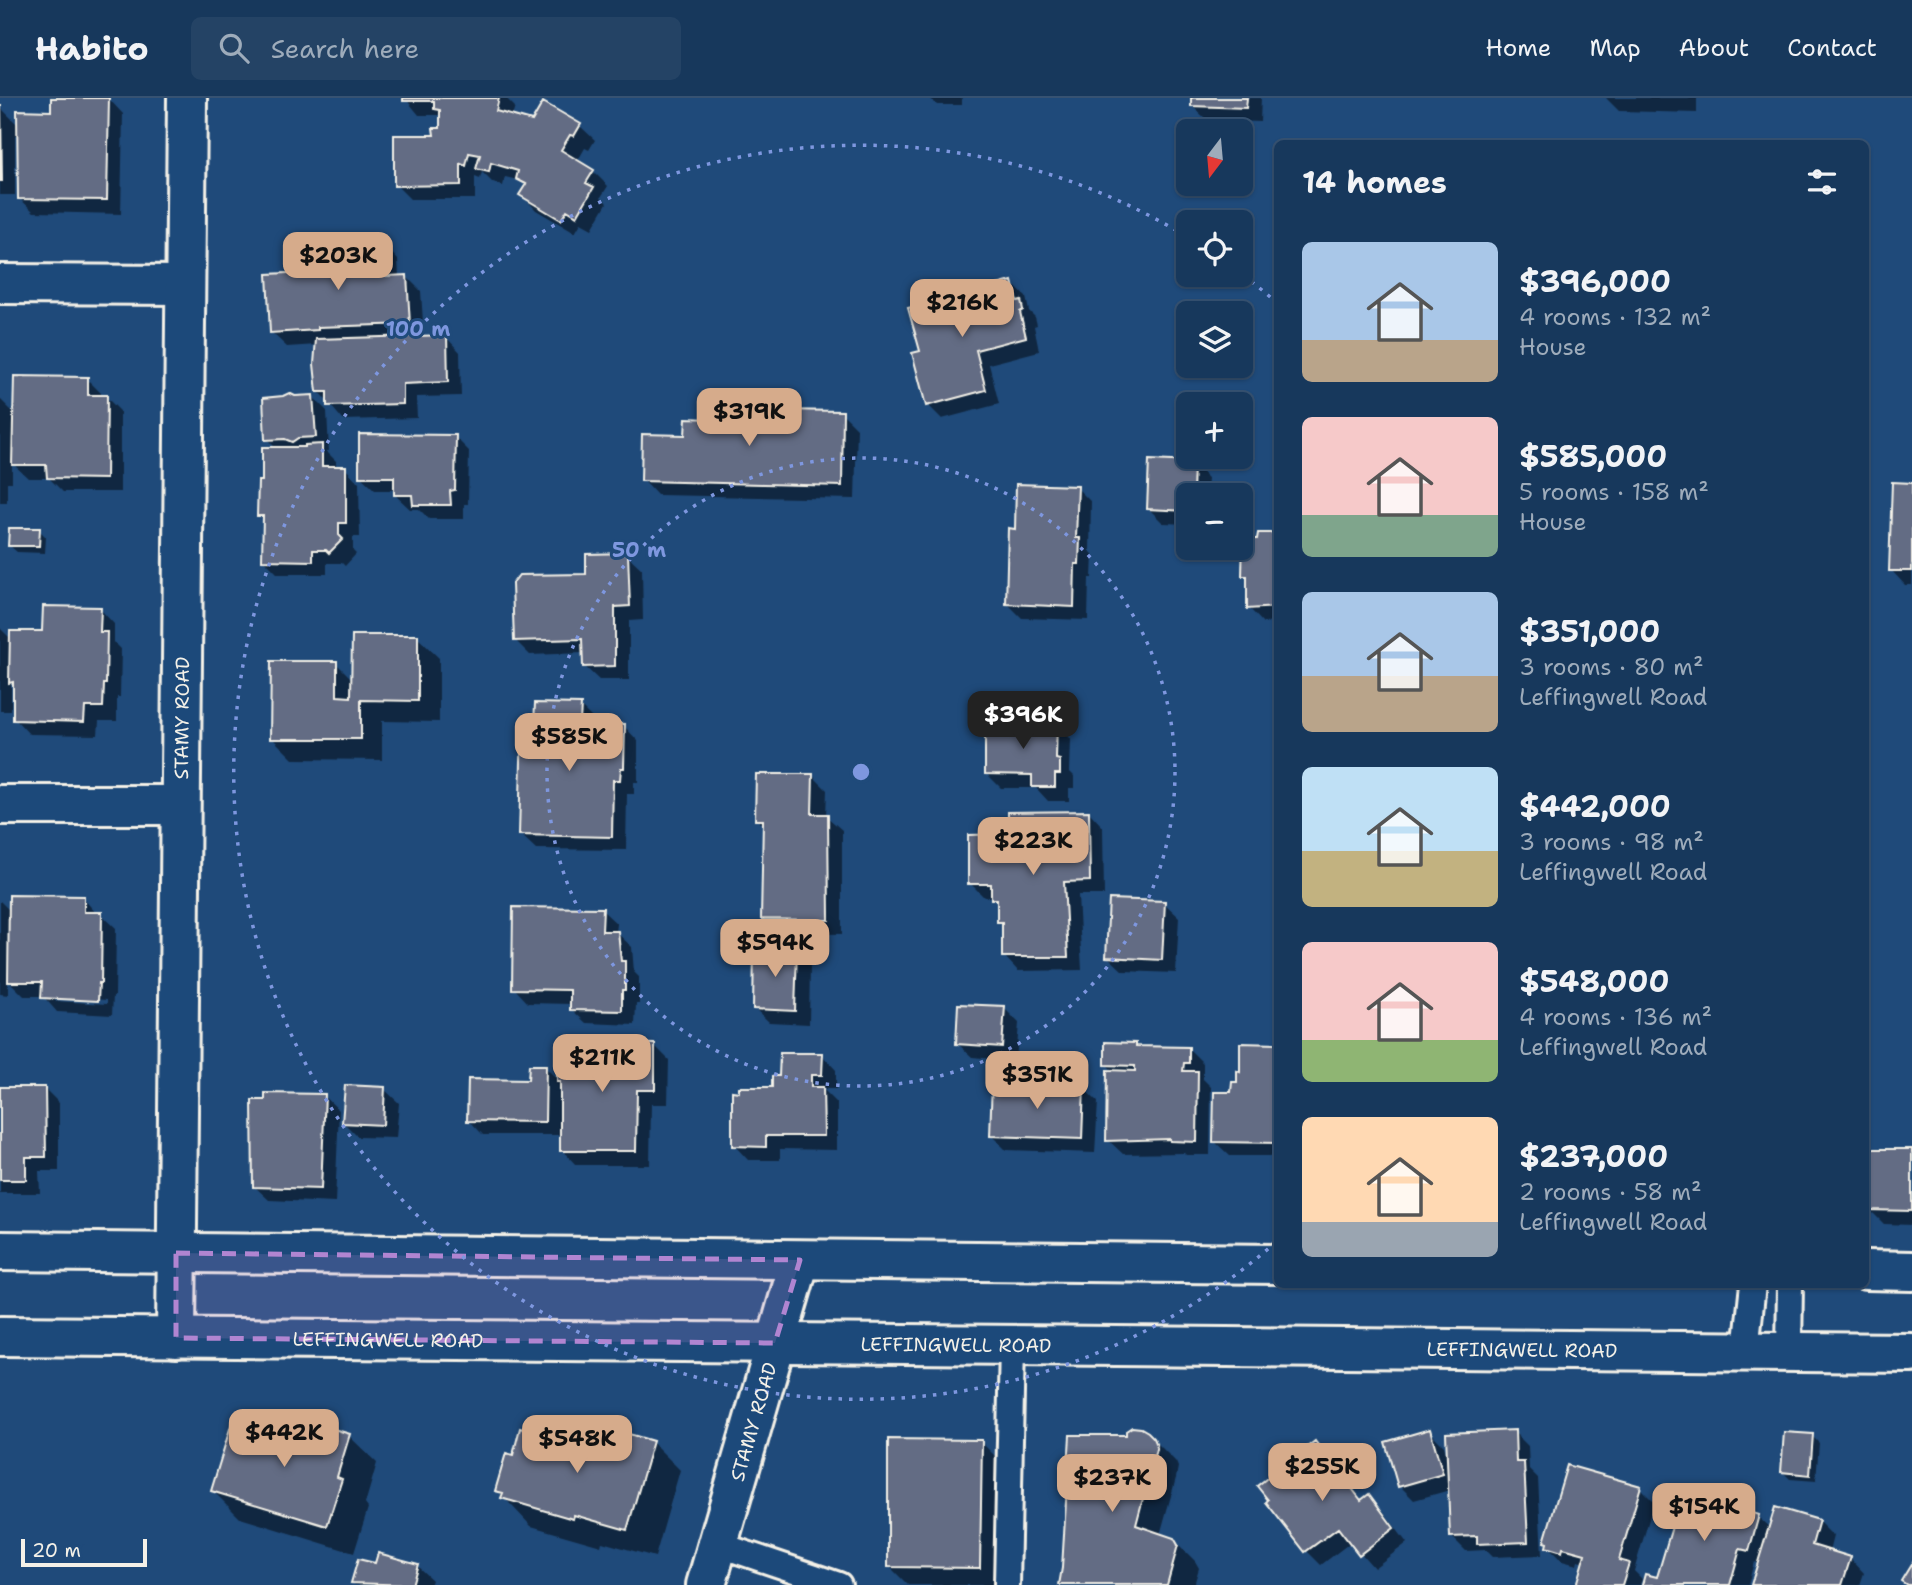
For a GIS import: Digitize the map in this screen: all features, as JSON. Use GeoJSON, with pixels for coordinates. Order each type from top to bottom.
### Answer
{"type":"FeatureCollection","features":[{"type":"Feature","properties":{"kind":"main road","name":"STAMY ROAD"},"geometry":{"type":"LineString","coordinates":[[176,1338],[187,98]]}},
{"type":"Feature","properties":{"kind":"main road"},"geometry":{"type":"LineString","coordinates":[[0,284],[185,285]]}},
{"type":"Feature","properties":{"kind":"main road"},"geometry":{"type":"LineString","coordinates":[[0,805],[180,806]]}},
{"type":"Feature","properties":{"kind":"main road"},"geometry":{"type":"LineString","coordinates":[[0,1251],[1274,1264]]}},
{"type":"Feature","properties":{"kind":"main road","name":"STAMY ROAD"},"geometry":{"type":"LineString","coordinates":[[706,1585],[800,1260]]}},
{"type":"Feature","properties":{"kind":"main road"},"geometry":{"type":"LineString","coordinates":[[1869,1270],[1912,1271]]}},
{"type":"Feature","properties":{"kind":"main road","name":"LEFFINGWELL ROAD"},"geometry":{"type":"LineString","coordinates":[[0,1336],[1912,1353]]}},
{"type":"Feature","properties":{"kind":"lane"},"geometry":{"type":"LineString","coordinates":[[1746,1352],[1753,1288]]}},
{"type":"Feature","properties":{"kind":"lane"},"geometry":{"type":"LineString","coordinates":[[1789,1352],[1790,1288]]}},
{"type":"Feature","properties":{"kind":"lane"},"geometry":{"type":"LineString","coordinates":[[1007,1585],[1012,1344]]}},
{"type":"Feature","properties":{"kind":"lane"},"geometry":{"type":"LineString","coordinates":[[717,1544],[839,1585]]}},
{"type":"Feature","properties":{"kind":"highlighted area"},"geometry":{"type":"Polygon","coordinates":[[[176,1253],[800,1260],[775,1343],[176,1338],[176,1253]]]}},
{"type":"Feature","properties":{"kind":"building"},"geometry":{"type":"Polygon","coordinates":[[[51,98],[109,98],[107,200],[18,199],[17,110],[51,111],[51,98]]]}},
{"type":"Feature","properties":{"kind":"building"},"geometry":{"type":"Polygon","coordinates":[[[403,98],[499,98],[496,111],[532,121],[543,102],[581,124],[561,150],[594,170],[586,183],[594,187],[577,216],[567,210],[561,220],[519,195],[526,184],[516,179],[518,171],[491,163],[489,172],[476,169],[480,155],[469,153],[466,166],[461,164],[461,185],[394,186],[394,135],[434,135],[433,128],[440,128],[440,110],[434,109],[434,101],[403,101],[403,98]]]}},
{"type":"Feature","properties":{"kind":"building"},"geometry":{"type":"Polygon","coordinates":[[[1191,98],[1247,98],[1246,108],[1191,106],[1191,98]]]}},
{"type":"Feature","properties":{"kind":"building"},"geometry":{"type":"Polygon","coordinates":[[[1,106],[2,181],[0,181],[1,106]]]}},
{"type":"Feature","properties":{"kind":"building"},"geometry":{"type":"Polygon","coordinates":[[[384,244],[386,276],[407,275],[410,324],[318,327],[318,330],[270,333],[267,274],[308,272],[307,247],[384,244]]]}},
{"type":"Feature","properties":{"kind":"building"},"geometry":{"type":"Polygon","coordinates":[[[1012,281],[1017,301],[1021,300],[1023,310],[1020,312],[1026,337],[976,350],[986,390],[926,406],[912,353],[920,351],[908,308],[1012,281]]]}},
{"type":"Feature","properties":{"kind":"building"},"geometry":{"type":"Polygon","coordinates":[[[447,335],[448,382],[403,384],[403,404],[327,406],[327,392],[317,392],[314,364],[316,339],[447,335]]]}},
{"type":"Feature","properties":{"kind":"building"},"geometry":{"type":"Polygon","coordinates":[[[14,376],[88,377],[88,395],[107,395],[106,479],[47,478],[46,465],[12,465],[14,376]]]}},
{"type":"Feature","properties":{"kind":"building"},"geometry":{"type":"Polygon","coordinates":[[[289,393],[295,396],[313,395],[316,437],[298,438],[292,442],[285,439],[265,440],[263,398],[289,393]]]}},
{"type":"Feature","properties":{"kind":"building"},"geometry":{"type":"Polygon","coordinates":[[[712,398],[754,398],[754,420],[778,420],[779,410],[843,411],[842,486],[641,481],[642,434],[685,435],[686,418],[711,419],[712,398]]]}},
{"type":"Feature","properties":{"kind":"building"},"geometry":{"type":"Polygon","coordinates":[[[359,434],[456,435],[455,490],[450,491],[451,505],[413,505],[412,495],[394,495],[394,477],[359,477],[359,434]]]}},
{"type":"Feature","properties":{"kind":"building"},"geometry":{"type":"Polygon","coordinates":[[[322,444],[322,466],[346,466],[346,523],[339,523],[339,535],[343,539],[329,553],[326,550],[313,550],[313,561],[262,560],[263,516],[257,516],[258,481],[262,481],[262,447],[305,447],[322,444]]]}},
{"type":"Feature","properties":{"kind":"building"},"geometry":{"type":"Polygon","coordinates":[[[1149,460],[1176,461],[1176,469],[1194,469],[1193,483],[1176,483],[1176,510],[1147,509],[1149,460]]]}},
{"type":"Feature","properties":{"kind":"building"},"geometry":{"type":"Polygon","coordinates":[[[1892,482],[1912,483],[1912,571],[1889,571],[1892,482]]]}},
{"type":"Feature","properties":{"kind":"building"},"geometry":{"type":"Polygon","coordinates":[[[1016,484],[1078,486],[1076,538],[1080,538],[1079,564],[1075,564],[1074,607],[1006,604],[1008,528],[1015,529],[1016,484]]]}},
{"type":"Feature","properties":{"kind":"building"},"geometry":{"type":"Polygon","coordinates":[[[9,528],[40,528],[39,546],[8,546],[9,528]]]}},
{"type":"Feature","properties":{"kind":"building"},"geometry":{"type":"Polygon","coordinates":[[[1258,533],[1274,533],[1274,607],[1247,609],[1247,576],[1242,576],[1242,560],[1253,560],[1253,539],[1257,539],[1258,533]]]}},
{"type":"Feature","properties":{"kind":"building"},"geometry":{"type":"Polygon","coordinates":[[[628,553],[630,606],[615,607],[615,666],[583,667],[582,639],[514,641],[512,584],[519,575],[586,574],[586,554],[628,553]]]}},
{"type":"Feature","properties":{"kind":"building"},"geometry":{"type":"Polygon","coordinates":[[[43,606],[101,607],[100,632],[107,632],[103,707],[85,707],[84,722],[13,720],[13,682],[9,683],[10,631],[42,631],[43,606]]]}},
{"type":"Feature","properties":{"kind":"building"},"geometry":{"type":"Polygon","coordinates":[[[352,635],[418,635],[418,701],[361,700],[361,739],[270,739],[271,661],[337,661],[337,696],[351,697],[352,635]]]}},
{"type":"Feature","properties":{"kind":"building"},"geometry":{"type":"Polygon","coordinates":[[[535,703],[581,704],[580,723],[625,724],[624,768],[621,768],[620,780],[613,780],[612,837],[519,835],[522,724],[534,724],[535,703]]]}},
{"type":"Feature","properties":{"kind":"building"},"geometry":{"type":"Polygon","coordinates":[[[985,722],[1057,722],[1056,759],[1060,760],[1060,774],[1055,774],[1055,787],[1032,787],[1032,775],[985,774],[985,722]]]}},
{"type":"Feature","properties":{"kind":"building"},"geometry":{"type":"Polygon","coordinates":[[[756,774],[813,774],[812,814],[828,814],[829,920],[761,919],[763,820],[755,820],[756,774]]]}},
{"type":"Feature","properties":{"kind":"building"},"geometry":{"type":"Polygon","coordinates":[[[1089,811],[1090,881],[1064,882],[1068,957],[1002,957],[1002,922],[997,922],[997,899],[991,899],[991,884],[968,884],[968,835],[1008,834],[1008,812],[1089,811]]]}},
{"type":"Feature","properties":{"kind":"building"},"geometry":{"type":"Polygon","coordinates":[[[9,895],[84,896],[84,912],[102,912],[101,983],[98,1001],[41,998],[42,982],[8,982],[9,895]]]}},
{"type":"Feature","properties":{"kind":"building"},"geometry":{"type":"Polygon","coordinates":[[[1109,899],[1165,901],[1162,960],[1106,957],[1109,899]]]}},
{"type":"Feature","properties":{"kind":"building"},"geometry":{"type":"Polygon","coordinates":[[[513,907],[603,908],[602,931],[618,931],[621,961],[625,961],[622,1011],[570,1010],[570,990],[512,989],[513,907]]]}},
{"type":"Feature","properties":{"kind":"building"},"geometry":{"type":"Polygon","coordinates":[[[754,948],[797,950],[795,1011],[753,1009],[754,948]]]}},
{"type":"Feature","properties":{"kind":"building"},"geometry":{"type":"Polygon","coordinates":[[[958,1004],[1005,1006],[1002,1047],[956,1044],[958,1004]]]}},
{"type":"Feature","properties":{"kind":"building"},"geometry":{"type":"Polygon","coordinates":[[[557,1042],[655,1044],[655,1090],[637,1090],[636,1151],[560,1151],[557,1042]]]}},
{"type":"Feature","properties":{"kind":"building"},"geometry":{"type":"Polygon","coordinates":[[[1105,1042],[1136,1043],[1136,1046],[1189,1047],[1189,1063],[1184,1063],[1183,1071],[1198,1071],[1197,1142],[1170,1139],[1106,1141],[1107,1070],[1135,1071],[1135,1066],[1105,1065],[1105,1042]]]}},
{"type":"Feature","properties":{"kind":"building"},"geometry":{"type":"Polygon","coordinates":[[[1240,1043],[1274,1044],[1274,1143],[1213,1142],[1214,1092],[1231,1092],[1232,1082],[1237,1082],[1237,1071],[1240,1072],[1240,1043]]]}},
{"type":"Feature","properties":{"kind":"building"},"geometry":{"type":"Polygon","coordinates":[[[780,1053],[823,1053],[822,1075],[811,1075],[811,1087],[823,1087],[824,1136],[766,1136],[766,1147],[732,1146],[732,1091],[739,1092],[739,1087],[772,1087],[772,1076],[779,1076],[780,1053]]]}},
{"type":"Feature","properties":{"kind":"building"},"geometry":{"type":"Polygon","coordinates":[[[529,1065],[546,1065],[545,1122],[467,1121],[468,1079],[528,1080],[529,1065]]]}},
{"type":"Feature","properties":{"kind":"building"},"geometry":{"type":"Polygon","coordinates":[[[992,1082],[1084,1086],[1082,1139],[990,1136],[992,1082]]]}},
{"type":"Feature","properties":{"kind":"building"},"geometry":{"type":"Polygon","coordinates":[[[345,1085],[385,1087],[383,1125],[342,1123],[345,1085]]]}},
{"type":"Feature","properties":{"kind":"building"},"geometry":{"type":"Polygon","coordinates":[[[0,1087],[45,1087],[46,1157],[26,1157],[26,1180],[0,1180],[0,1087]]]}},
{"type":"Feature","properties":{"kind":"building"},"geometry":{"type":"Polygon","coordinates":[[[265,1093],[325,1094],[321,1189],[253,1187],[252,1100],[265,1100],[265,1093]]]}},
{"type":"Feature","properties":{"kind":"building"},"geometry":{"type":"Polygon","coordinates":[[[1869,1149],[1912,1149],[1912,1211],[1869,1210],[1869,1149]]]}},
{"type":"Feature","properties":{"kind":"building"},"geometry":{"type":"Polygon","coordinates":[[[307,1421],[350,1434],[337,1477],[342,1479],[327,1526],[211,1491],[232,1422],[255,1430],[258,1423],[303,1437],[307,1421]]]}},
{"type":"Feature","properties":{"kind":"building"},"geometry":{"type":"Polygon","coordinates":[[[591,1423],[653,1441],[627,1530],[574,1515],[573,1519],[501,1498],[503,1493],[495,1491],[506,1453],[513,1455],[520,1428],[568,1442],[566,1448],[583,1452],[591,1423]]]}},
{"type":"Feature","properties":{"kind":"building"},"geometry":{"type":"Polygon","coordinates":[[[1132,1427],[1148,1432],[1157,1445],[1136,1525],[1174,1538],[1178,1545],[1167,1585],[1059,1585],[1070,1435],[1126,1435],[1126,1431],[1132,1427]]]}},
{"type":"Feature","properties":{"kind":"building"},"geometry":{"type":"Polygon","coordinates":[[[1430,1429],[1443,1474],[1398,1487],[1385,1442],[1430,1429]]]}},
{"type":"Feature","properties":{"kind":"building"},"geometry":{"type":"Polygon","coordinates":[[[1515,1430],[1516,1462],[1524,1462],[1528,1542],[1477,1544],[1477,1536],[1450,1537],[1446,1433],[1515,1430]]]}},
{"type":"Feature","properties":{"kind":"building"},"geometry":{"type":"Polygon","coordinates":[[[1784,1432],[1813,1434],[1810,1475],[1781,1472],[1784,1432]]]}},
{"type":"Feature","properties":{"kind":"building"},"geometry":{"type":"Polygon","coordinates":[[[888,1439],[982,1440],[980,1568],[888,1567],[888,1439]]]}},
{"type":"Feature","properties":{"kind":"building"},"geometry":{"type":"Polygon","coordinates":[[[1315,1441],[1361,1500],[1369,1494],[1394,1528],[1359,1555],[1338,1528],[1305,1552],[1266,1502],[1268,1500],[1257,1486],[1315,1441]]]}},
{"type":"Feature","properties":{"kind":"building"},"geometry":{"type":"Polygon","coordinates":[[[1567,1465],[1641,1486],[1619,1560],[1629,1563],[1622,1585],[1576,1585],[1585,1554],[1546,1547],[1547,1543],[1544,1542],[1567,1465]]]}},
{"type":"Feature","properties":{"kind":"building"},"geometry":{"type":"Polygon","coordinates":[[[1679,1490],[1759,1515],[1749,1551],[1740,1549],[1730,1585],[1642,1585],[1645,1574],[1657,1577],[1674,1520],[1670,1519],[1679,1490]]]}},
{"type":"Feature","properties":{"kind":"building"},"geometry":{"type":"Polygon","coordinates":[[[1775,1507],[1819,1520],[1812,1545],[1851,1557],[1842,1585],[1751,1585],[1775,1507]]]}},
{"type":"Feature","properties":{"kind":"building"},"geometry":{"type":"Polygon","coordinates":[[[378,1553],[418,1564],[412,1585],[351,1583],[358,1559],[375,1563],[378,1553]]]}},
{"type":"Feature","properties":{"kind":"building"},"geometry":{"type":"Polygon","coordinates":[[[1912,1563],[1912,1585],[1907,1585],[1901,1581],[1912,1563]]]}}]}
